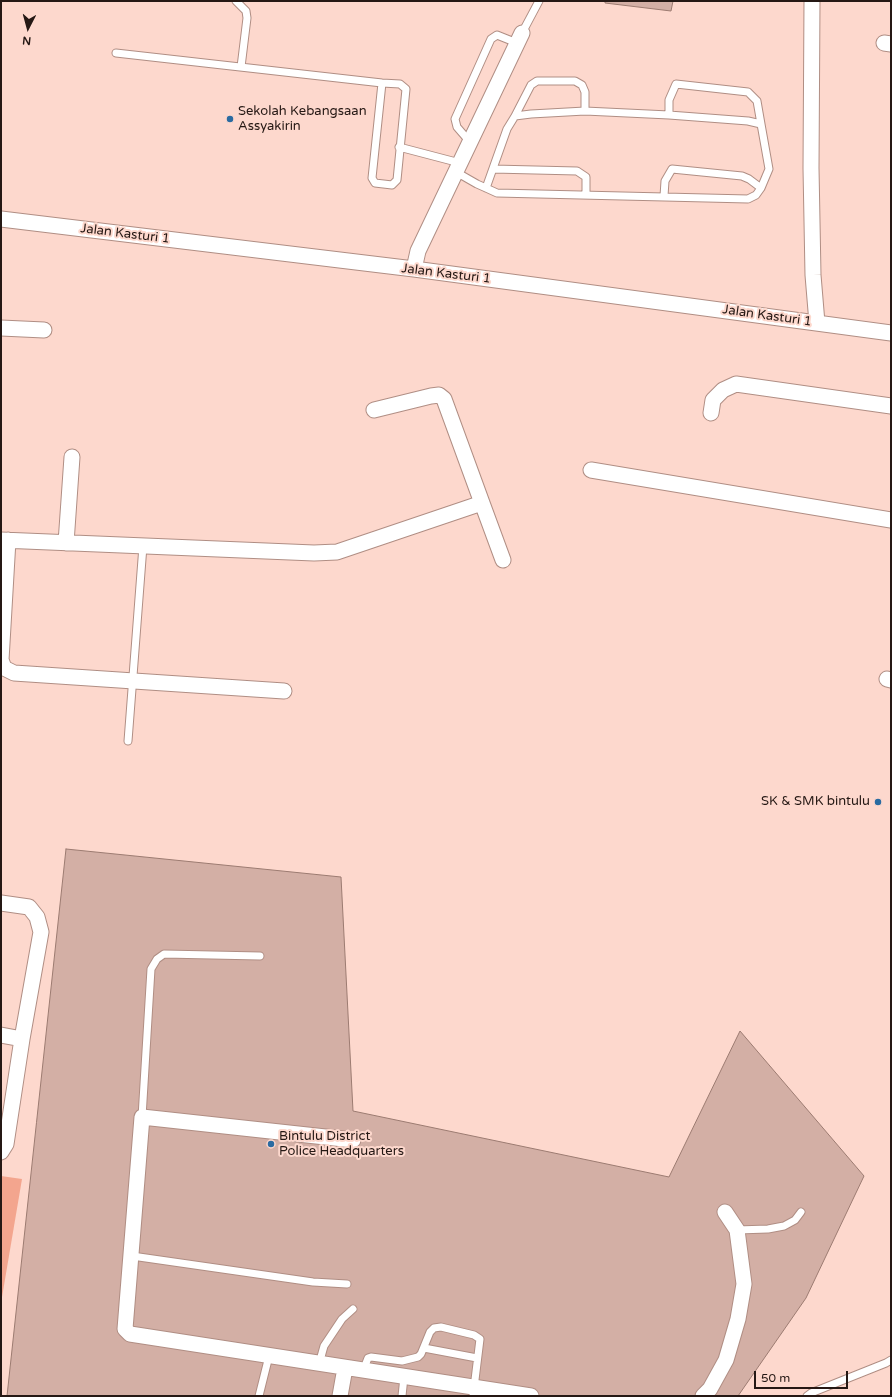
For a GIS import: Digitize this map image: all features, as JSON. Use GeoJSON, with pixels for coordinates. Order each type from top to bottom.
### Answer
{"type":"FeatureCollection","features":[{"type":"Feature","properties":{"kind":"street"},"geometry":{"type":"LineString","coordinates":[[812,1],[811,168],[813,276],[817,323]]}},
{"type":"Feature","properties":{"kind":"street"},"geometry":{"type":"LineString","coordinates":[[414,269],[418,252],[519,38]]}},
{"type":"Feature","properties":{"kind":"street","name":"Jalan Kasturi 1"},"geometry":{"type":"LineString","coordinates":[[1,219],[414,269],[891,333]]}},
{"type":"Feature","properties":{"kind":"street"},"geometry":{"type":"LineString","coordinates":[[1,328],[44,330]]}},
{"type":"Feature","properties":{"kind":"street"},"geometry":{"type":"LineString","coordinates":[[711,413],[712,400],[723,390],[736,384],[891,406]]}},
{"type":"Feature","properties":{"kind":"street"},"geometry":{"type":"LineString","coordinates":[[374,410],[431,396],[439,395],[444,399],[503,560]]}},
{"type":"Feature","properties":{"kind":"street"},"geometry":{"type":"LineString","coordinates":[[66,543],[72,457]]}},
{"type":"Feature","properties":{"kind":"street"},"geometry":{"type":"LineString","coordinates":[[591,470],[891,520]]}},
{"type":"Feature","properties":{"kind":"street"},"geometry":{"type":"LineString","coordinates":[[284,690],[14,673],[4,668],[2,660],[4,540],[314,553],[337,552],[482,503]]}},
{"type":"Feature","properties":{"kind":"street"},"geometry":{"type":"LineString","coordinates":[[1,903],[29,907],[36,917],[41,932],[22,1039],[6,1144],[1,1152]]}},
{"type":"Feature","properties":{"kind":"street"},"geometry":{"type":"LineString","coordinates":[[1,1035],[22,1039]]}},
{"type":"Feature","properties":{"kind":"street"},"geometry":{"type":"LineString","coordinates":[[353,1140],[142,1117],[125,1328],[130,1334],[404,1377],[473,1391],[531,1396]]}},
{"type":"Feature","properties":{"kind":"street"},"geometry":{"type":"LineString","coordinates":[[703,1396],[710,1389],[726,1360],[738,1318],[744,1284],[737,1230],[725,1212]]}},
{"type":"Feature","properties":{"kind":"street"},"geometry":{"type":"LineString","coordinates":[[340,1396],[345,1368]]}},
{"type":"Feature","properties":{"kind":"lane"},"geometry":{"type":"LineString","coordinates":[[236,1],[246,11],[247,18],[241,67]]}},
{"type":"Feature","properties":{"kind":"lane"},"geometry":{"type":"LineString","coordinates":[[470,143],[457,127],[455,118],[490,39],[497,35],[519,38],[539,1]]}},
{"type":"Feature","properties":{"kind":"lane"},"geometry":{"type":"LineString","coordinates":[[116,53],[400,84],[406,89],[395,183],[392,185],[375,183],[372,178],[382,83]]}},
{"type":"Feature","properties":{"kind":"lane"},"geometry":{"type":"LineString","coordinates":[[486,188],[507,129],[531,85],[537,81],[576,81],[582,85],[585,92],[585,111]]}},
{"type":"Feature","properties":{"kind":"lane"},"geometry":{"type":"LineString","coordinates":[[399,147],[458,167],[486,188],[497,193],[748,199],[756,195],[761,188],[769,169],[757,101],[748,92],[676,84],[669,100],[669,115]]}},
{"type":"Feature","properties":{"kind":"lane"},"geometry":{"type":"LineString","coordinates":[[515,116],[585,111],[669,115],[748,121],[761,124]]}},
{"type":"Feature","properties":{"kind":"lane"},"geometry":{"type":"LineString","coordinates":[[493,169],[577,171],[586,177],[586,194]]}},
{"type":"Feature","properties":{"kind":"lane"},"geometry":{"type":"LineString","coordinates":[[664,196],[665,181],[672,169],[742,176],[749,179],[761,188]]}},
{"type":"Feature","properties":{"kind":"lane"},"geometry":{"type":"LineString","coordinates":[[128,741],[143,546]]}},
{"type":"Feature","properties":{"kind":"lane"},"geometry":{"type":"LineString","coordinates":[[142,1117],[151,969],[157,959],[164,954],[260,956]]}},
{"type":"Feature","properties":{"kind":"lane"},"geometry":{"type":"LineString","coordinates":[[737,1230],[768,1229],[784,1226],[795,1220],[801,1212]]}},
{"type":"Feature","properties":{"kind":"lane"},"geometry":{"type":"LineString","coordinates":[[132,1256],[313,1282],[347,1284]]}},
{"type":"Feature","properties":{"kind":"lane"},"geometry":{"type":"LineString","coordinates":[[319,1364],[324,1346],[342,1319],[353,1309]]}},
{"type":"Feature","properties":{"kind":"lane"},"geometry":{"type":"LineString","coordinates":[[363,1371],[368,1358],[406,1361],[418,1357],[424,1348],[430,1332],[434,1328],[441,1327],[474,1334],[480,1339],[473,1391]]}},
{"type":"Feature","properties":{"kind":"lane"},"geometry":{"type":"LineString","coordinates":[[424,1348],[477,1358]]}},
{"type":"Feature","properties":{"kind":"lane"},"geometry":{"type":"LineString","coordinates":[[259,1396],[269,1356]]}},
{"type":"Feature","properties":{"kind":"lane"},"geometry":{"type":"LineString","coordinates":[[807,1396],[891,1360]]}},
{"type":"Feature","properties":{"kind":"lane"},"geometry":{"type":"LineString","coordinates":[[402,1396],[404,1377]]}},
{"type":"Feature","properties":{"kind":"shaded area"},"geometry":{"type":"Polygon","coordinates":[[[1,1176],[22,1179],[1,1303],[1,1176]]]}},
{"type":"Feature","properties":{"kind":"building"},"geometry":{"type":"Polygon","coordinates":[[[605,1],[673,1],[671,11],[605,3],[605,1]]]}},
{"type":"Feature","properties":{"kind":"building","name":"Bintulu District Police Headquarters"},"geometry":{"type":"Polygon","coordinates":[[[66,849],[341,877],[353,1111],[669,1177],[740,1031],[864,1176],[806,1298],[738,1396],[7,1396],[66,849]]]}},
{"type":"Feature","properties":{"kind":"place","name":"Sekolah Kebangsaan Assyakirin"},"geometry":{"type":"Point","coordinates":[230,119]}},
{"type":"Feature","properties":{"kind":"place","name":"SK & SMK bintulu"},"geometry":{"type":"Point","coordinates":[878,802]}},
{"type":"Feature","properties":{"kind":"place","name":"Bintulu District Police Headquarters"},"geometry":{"type":"Point","coordinates":[271,1144]}}]}
